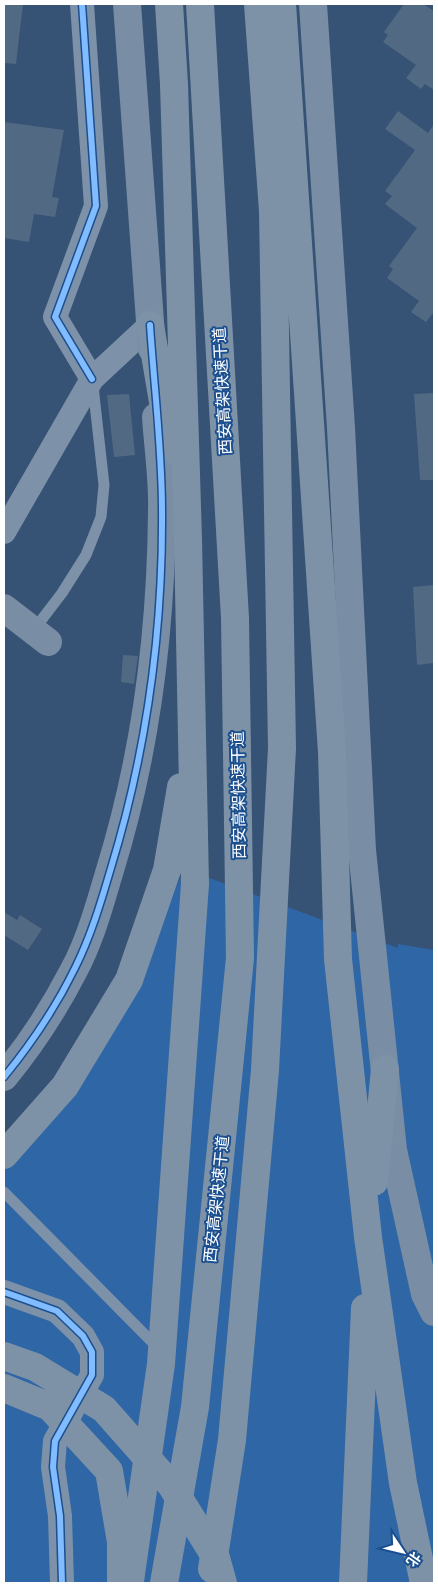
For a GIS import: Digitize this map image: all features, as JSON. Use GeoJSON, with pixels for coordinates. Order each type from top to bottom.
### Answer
{"type":"FeatureCollection","features":[{"type":"Feature","properties":{"kind":"highway"},"geometry":{"type":"LineString","coordinates":[[129,1583],[161,1352],[181,1103],[195,884],[175,94],[169,4]]}},
{"type":"Feature","properties":{"kind":"highway","name":"西安高架快速干道"},"geometry":{"type":"LineString","coordinates":[[164,1583],[195,1407],[240,958],[235,608],[200,4]]}},
{"type":"Feature","properties":{"kind":"highway"},"geometry":{"type":"LineString","coordinates":[[209,1583],[232,1440],[265,1070],[282,748],[273,211],[258,4]]}},
{"type":"Feature","properties":{"kind":"highway"},"geometry":{"type":"LineString","coordinates":[[282,4],[332,752],[338,959],[368,1237],[403,1484],[424,1583]]}},
{"type":"Feature","properties":{"kind":"highway"},"geometry":{"type":"LineString","coordinates":[[150,325],[188,552]]}},
{"type":"Feature","properties":{"kind":"highway"},"geometry":{"type":"LineString","coordinates":[[4,1155],[65,1086],[129,980],[167,870],[192,724]]}},
{"type":"Feature","properties":{"kind":"highway"},"geometry":{"type":"LineString","coordinates":[[353,1583],[368,1237],[385,1069]]}},
{"type":"Feature","properties":{"kind":"highway"},"geometry":{"type":"LineString","coordinates":[[4,1356],[35,1367],[104,1409],[171,1485],[216,1558],[223,1583]]}},
{"type":"Feature","properties":{"kind":"highway"},"geometry":{"type":"LineString","coordinates":[[4,1388],[50,1407],[109,1471],[121,1542],[121,1583]]}},
{"type":"Feature","properties":{"kind":"main road"},"geometry":{"type":"LineString","coordinates":[[4,1077],[45,1020],[75,969],[89,937],[120,840],[136,772],[151,692],[157,623],[162,510],[127,4]]}},
{"type":"Feature","properties":{"kind":"main road"},"geometry":{"type":"LineString","coordinates":[[312,4],[341,428],[362,850],[393,1150],[425,1294],[434,1312]]}},
{"type":"Feature","properties":{"kind":"main road"},"geometry":{"type":"LineString","coordinates":[[4,608],[40,637]]}},
{"type":"Feature","properties":{"kind":"street"},"geometry":{"type":"LineString","coordinates":[[82,4],[96,206],[55,317],[92,379]]}},
{"type":"Feature","properties":{"kind":"street"},"geometry":{"type":"LineString","coordinates":[[4,532],[92,379],[150,325]]}},
{"type":"Feature","properties":{"kind":"street"},"geometry":{"type":"LineString","coordinates":[[4,1292],[57,1311],[83,1336],[92,1352],[92,1374],[55,1441],[53,1467],[60,1516],[62,1583]]}},
{"type":"Feature","properties":{"kind":"lane"},"geometry":{"type":"LineString","coordinates":[[40,637],[82,562],[102,517],[104,485],[92,379]]}},
{"type":"Feature","properties":{"kind":"lane"},"geometry":{"type":"LineString","coordinates":[[4,1192],[161,1352]]}},
{"type":"Feature","properties":{"kind":"shaded area"},"geometry":{"type":"Polygon","coordinates":[[[185,869],[398,948],[398,944],[434,950],[434,1583],[4,1583],[4,1155],[129,980],[185,869]]]}},
{"type":"Feature","properties":{"kind":"building"},"geometry":{"type":"Polygon","coordinates":[[[4,4],[23,4],[16,64],[4,63],[4,4]]]}},
{"type":"Feature","properties":{"kind":"building"},"geometry":{"type":"Polygon","coordinates":[[[404,4],[423,4],[434,11],[434,90],[425,84],[421,89],[406,78],[416,65],[383,42],[388,35],[384,32],[404,4]]]}},
{"type":"Feature","properties":{"kind":"building"},"geometry":{"type":"Polygon","coordinates":[[[398,111],[428,133],[434,124],[434,312],[426,322],[411,312],[419,301],[387,278],[393,269],[389,266],[417,228],[385,204],[392,196],[385,191],[415,150],[385,129],[398,111]]]}},
{"type":"Feature","properties":{"kind":"building"},"geometry":{"type":"Polygon","coordinates":[[[4,122],[64,130],[52,197],[59,198],[55,217],[34,214],[29,242],[4,238],[4,122]]]}},
{"type":"Feature","properties":{"kind":"building"},"geometry":{"type":"Polygon","coordinates":[[[434,393],[434,480],[420,480],[414,394],[434,393]]]}},
{"type":"Feature","properties":{"kind":"building"},"geometry":{"type":"Polygon","coordinates":[[[129,394],[135,455],[114,457],[107,395],[129,394]]]}},
{"type":"Feature","properties":{"kind":"building"},"geometry":{"type":"Polygon","coordinates":[[[434,585],[434,663],[417,665],[413,587],[434,585]]]}},
{"type":"Feature","properties":{"kind":"building"},"geometry":{"type":"Polygon","coordinates":[[[123,655],[138,656],[134,684],[121,682],[123,655]]]}},
{"type":"Feature","properties":{"kind":"building"},"geometry":{"type":"Polygon","coordinates":[[[4,912],[17,920],[20,915],[42,929],[28,950],[4,935],[4,912]]]}},
{"type":"Feature","properties":{"kind":"cycle path"},"geometry":{"type":"LineString","coordinates":[[82,4],[96,206],[55,317],[92,379]]}},
{"type":"Feature","properties":{"kind":"cycle path"},"geometry":{"type":"LineString","coordinates":[[4,1077],[24,1052],[51,1011],[68,983],[86,944],[123,825],[143,736],[156,646],[162,555],[161,464],[150,325]]}},
{"type":"Feature","properties":{"kind":"cycle path"},"geometry":{"type":"LineString","coordinates":[[4,1292],[57,1311],[83,1336],[92,1352],[92,1375],[55,1441],[53,1467],[60,1516],[62,1583]]}}]}
